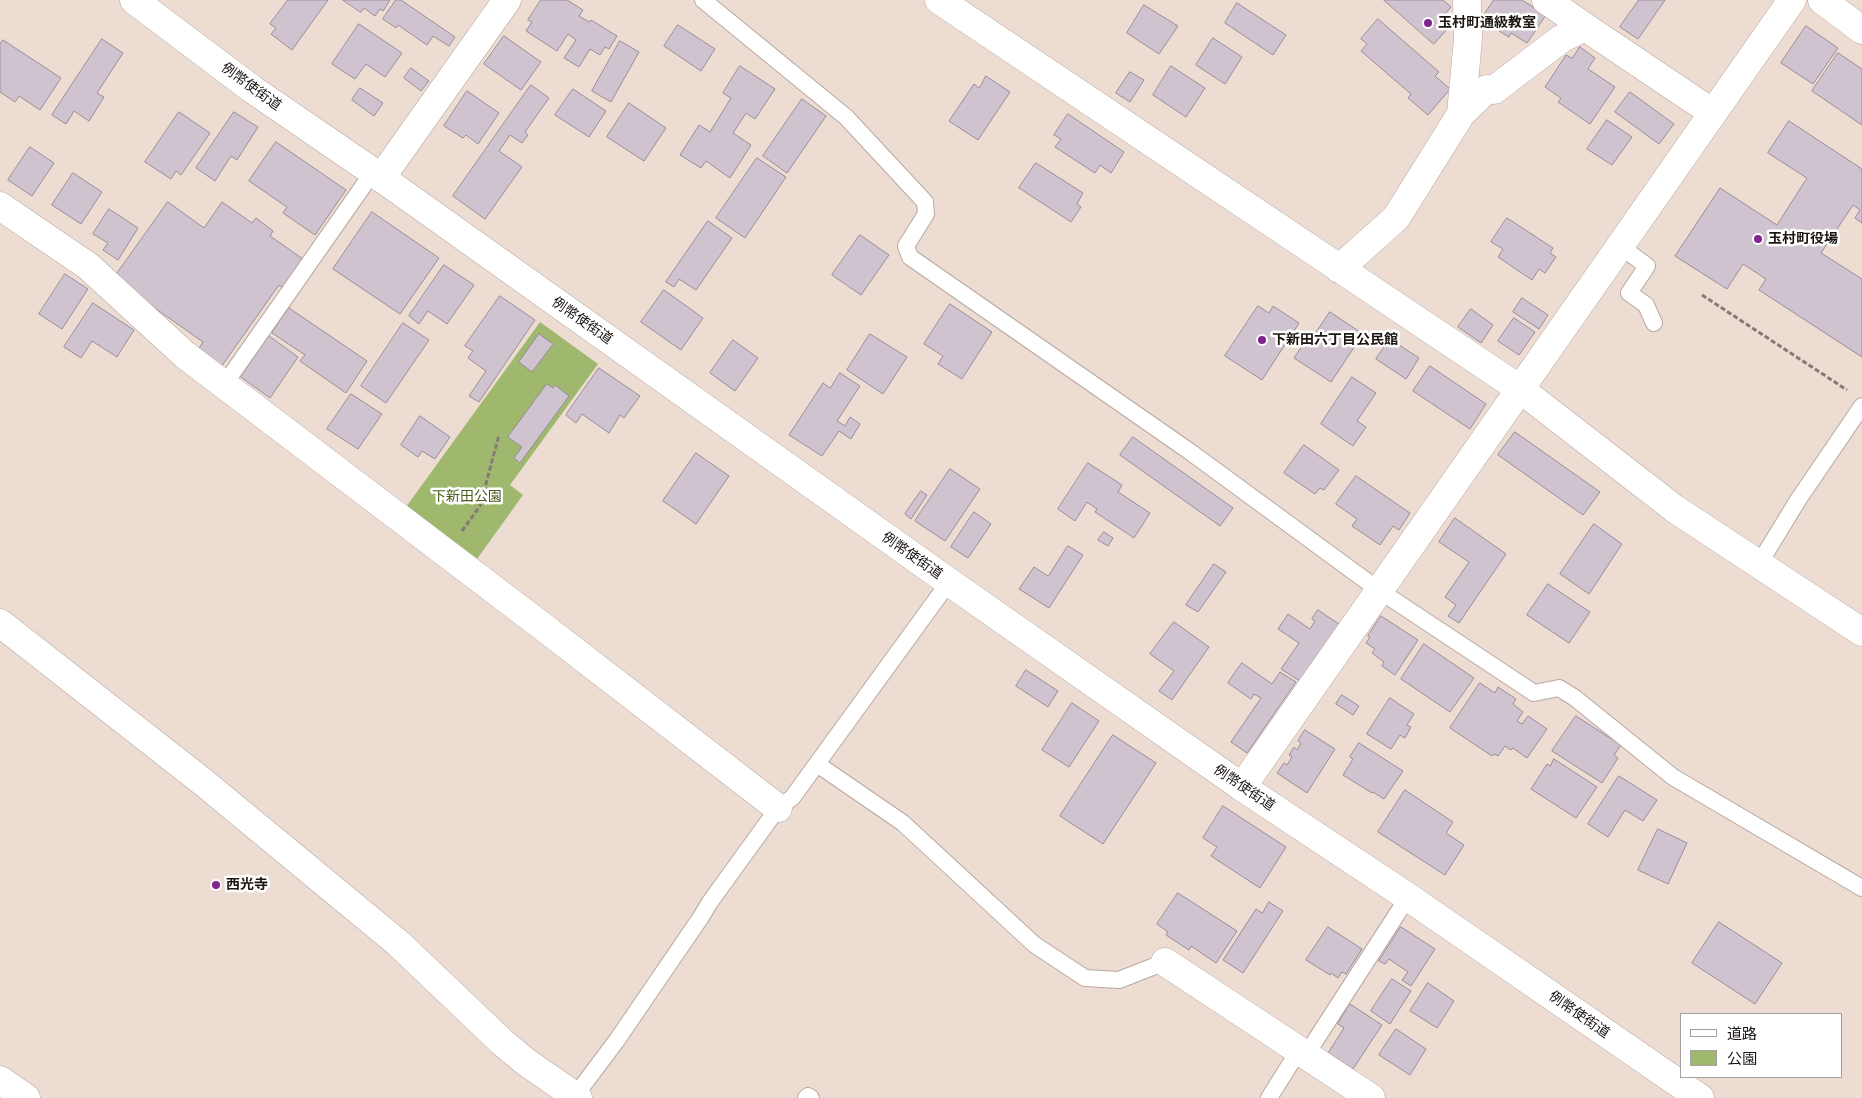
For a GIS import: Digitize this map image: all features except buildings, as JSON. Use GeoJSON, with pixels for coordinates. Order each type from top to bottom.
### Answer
{"type":"FeatureCollection","features":[{"type":"Feature","properties":{"kind":"street","name":"例幣使街道"},"geometry":{"type":"LineString","coordinates":[[134,0],[252,89],[377,175],[949,582],[1242,787],[1408,897],[1700,1098]]}},
{"type":"Feature","properties":{"kind":"street"},"geometry":{"type":"LineString","coordinates":[[377,175],[507,0]]}},
{"type":"Feature","properties":{"kind":"street"},"geometry":{"type":"LineString","coordinates":[[1546,0],[1713,113]]}},
{"type":"Feature","properties":{"kind":"street"},"geometry":{"type":"LineString","coordinates":[[1242,787],[1792,0]]}},
{"type":"Feature","properties":{"kind":"street"},"geometry":{"type":"LineString","coordinates":[[1822,0],[1862,30]]}},
{"type":"Feature","properties":{"kind":"street"},"geometry":{"type":"LineString","coordinates":[[1460,114],[1468,39],[1466,1]]}},
{"type":"Feature","properties":{"kind":"street"},"geometry":{"type":"LineString","coordinates":[[957,5],[1339,269],[1520,389],[1675,509],[1861,630]]}},
{"type":"Feature","properties":{"kind":"street"},"geometry":{"type":"LineString","coordinates":[[1339,269],[1396,218],[1460,114],[1487,89],[1494,90],[1561,39],[1585,27]]}},
{"type":"Feature","properties":{"kind":"street"},"geometry":{"type":"LineString","coordinates":[[0,206],[88,266],[185,355],[778,808]]}},
{"type":"Feature","properties":{"kind":"street"},"geometry":{"type":"LineString","coordinates":[[0,623],[203,782],[398,943],[502,1042],[526,1062],[577,1097]]}},
{"type":"Feature","properties":{"kind":"street"},"geometry":{"type":"LineString","coordinates":[[1166,962],[1371,1098]]}},
{"type":"Feature","properties":{"kind":"street"},"geometry":{"type":"LineString","coordinates":[[0,1080],[26,1098]]}},
{"type":"Feature","properties":{"kind":"lane"},"geometry":{"type":"LineString","coordinates":[[704,0],[846,117],[925,202],[926,214],[906,246],[910,257],[1189,450],[1380,591],[1534,693],[1559,688],[1575,698],[1673,777],[1862,888]]}},
{"type":"Feature","properties":{"kind":"lane"},"geometry":{"type":"LineString","coordinates":[[224,385],[377,175]]}},
{"type":"Feature","properties":{"kind":"lane"},"geometry":{"type":"LineString","coordinates":[[1620,246],[1647,266],[1629,293],[1646,305],[1654,323]]}},
{"type":"Feature","properties":{"kind":"lane"},"geometry":{"type":"LineString","coordinates":[[1759,564],[1798,500],[1856,426],[1858,400]]}},
{"type":"Feature","properties":{"kind":"lane"},"geometry":{"type":"LineString","coordinates":[[577,1097],[702,917],[710,902],[778,808],[792,798],[949,582]]}},
{"type":"Feature","properties":{"kind":"lane"},"geometry":{"type":"LineString","coordinates":[[817,764],[903,822],[1035,945],[1085,978],[1119,980],[1166,962]]}},
{"type":"Feature","properties":{"kind":"lane"},"geometry":{"type":"LineString","coordinates":[[1269,1098],[1303,1053],[1408,897]]}},
{"type":"Feature","properties":{"kind":"lane"},"geometry":{"type":"LineString","coordinates":[[806,1098],[808,1096],[811,1098]]}},
{"type":"Feature","properties":{"kind":"path"},"geometry":{"type":"LineString","coordinates":[[1702,295],[1858,400]]}},
{"type":"Feature","properties":{"kind":"path"},"geometry":{"type":"LineString","coordinates":[[447,554],[480,506],[499,435]]}},
{"type":"Feature","properties":{"kind":"green space","name":"下新田公園"},"geometry":{"type":"Polygon","coordinates":[[[540,322],[598,364],[510,485],[523,495],[477,559],[406,507],[540,322]]]}},
{"type":"Feature","properties":{"kind":"place","name":"玉村町通級教室"},"geometry":{"type":"Point","coordinates":[1428,23]}},
{"type":"Feature","properties":{"kind":"place","name":"玉村町役場"},"geometry":{"type":"Point","coordinates":[1758,239]}},
{"type":"Feature","properties":{"kind":"place","name":"下新田六丁目公民館"},"geometry":{"type":"Point","coordinates":[1262,340]}},
{"type":"Feature","properties":{"kind":"place","name":"西光寺"},"geometry":{"type":"Point","coordinates":[216,885]}}]}
